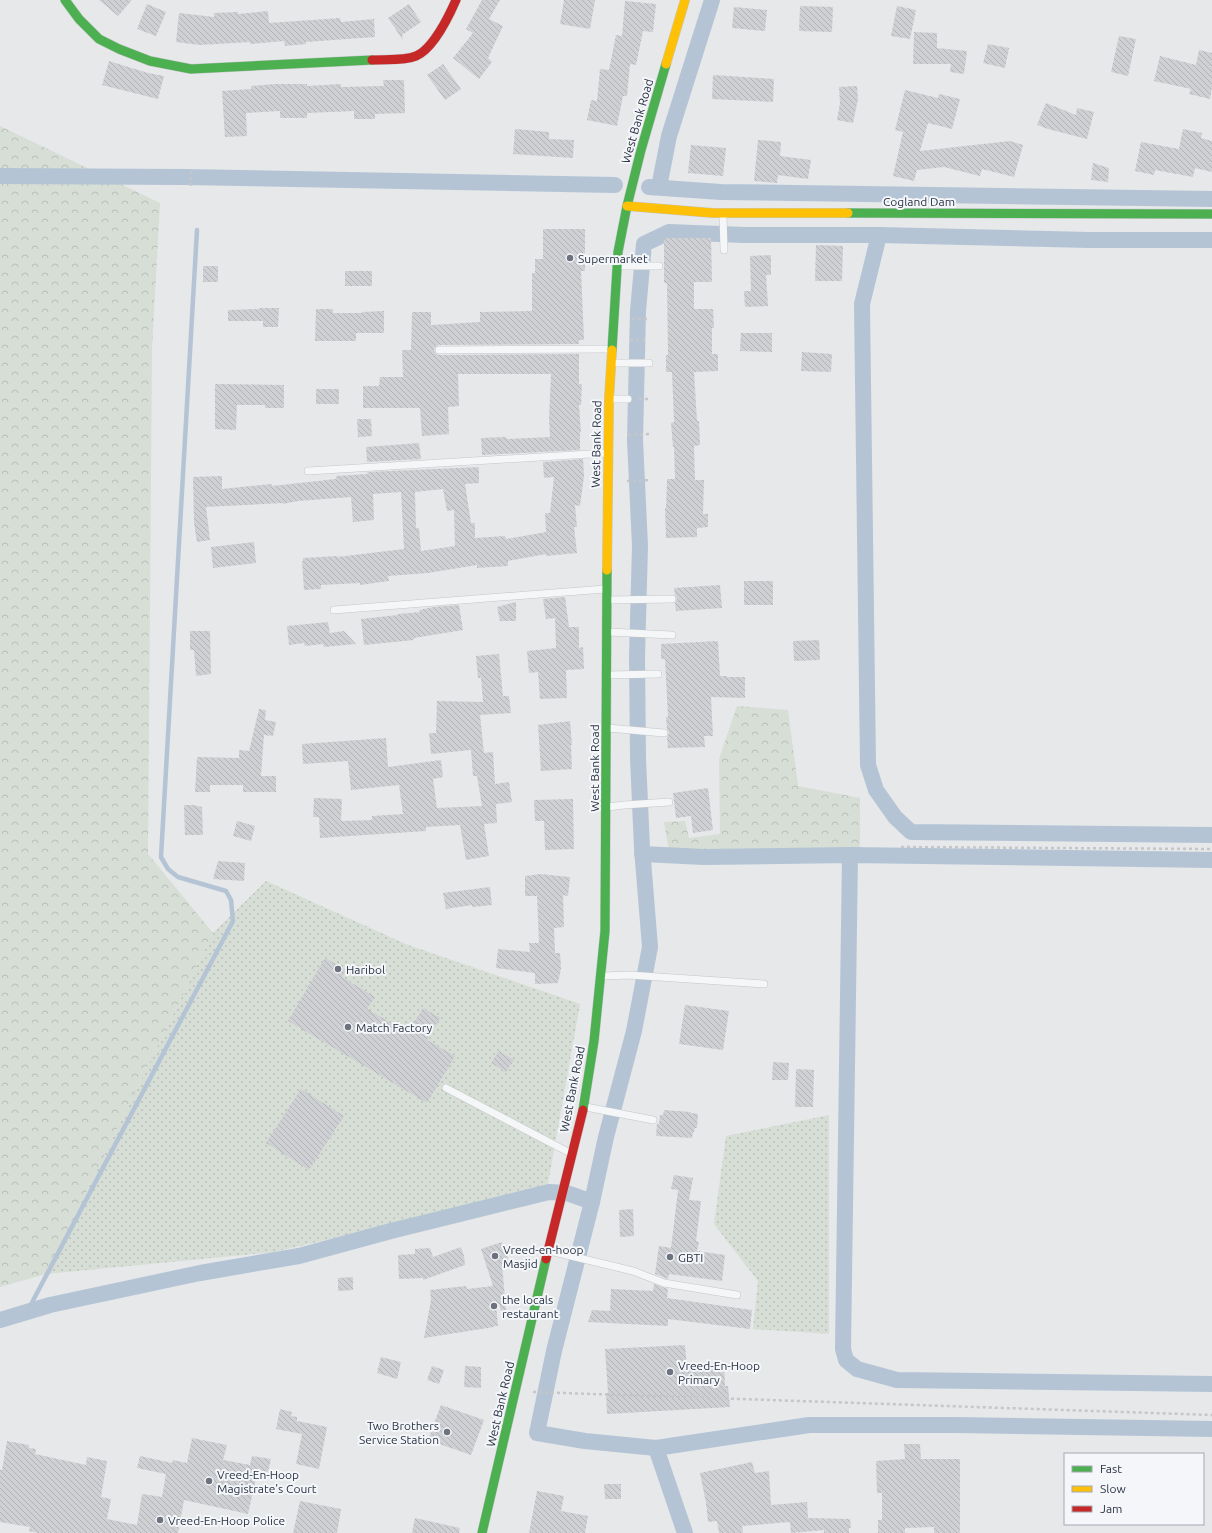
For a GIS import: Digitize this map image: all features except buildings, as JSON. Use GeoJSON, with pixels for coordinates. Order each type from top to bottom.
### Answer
{"type":"FeatureCollection","features":[{"type":"Feature","properties":{"kind":"main road"},"geometry":{"type":"LineString","coordinates":[[66,0],[79,19],[100,39],[150,61],[191,68],[402,58],[414,56],[424,50],[432,42],[456,0]]}},
{"type":"Feature","properties":{"kind":"main road","name":"West Bank Road"},"geometry":{"type":"LineString","coordinates":[[482,1533],[548,1250],[584,1107],[594,1041],[605,930],[609,399],[618,252],[627,206],[643,142],[685,0]]}},
{"type":"Feature","properties":{"kind":"main road","name":"Cogland Dam"},"geometry":{"type":"LineString","coordinates":[[627,206],[723,213],[1212,214]]}},
{"type":"Feature","properties":{"kind":"lane"},"geometry":{"type":"LineString","coordinates":[[723,213],[724,250]]}},
{"type":"Feature","properties":{"kind":"lane"},"geometry":{"type":"LineString","coordinates":[[617,266],[659,266]]}},
{"type":"Feature","properties":{"kind":"lane"},"geometry":{"type":"LineString","coordinates":[[614,320],[627,320]]}},
{"type":"Feature","properties":{"kind":"lane"},"geometry":{"type":"LineString","coordinates":[[439,350],[612,344],[627,340]]}},
{"type":"Feature","properties":{"kind":"lane"},"geometry":{"type":"LineString","coordinates":[[611,363],[649,363]]}},
{"type":"Feature","properties":{"kind":"lane"},"geometry":{"type":"LineString","coordinates":[[609,399],[628,399]]}},
{"type":"Feature","properties":{"kind":"lane"},"geometry":{"type":"LineString","coordinates":[[308,471],[608,453]]}},
{"type":"Feature","properties":{"kind":"lane"},"geometry":{"type":"LineString","coordinates":[[334,610],[607,589]]}},
{"type":"Feature","properties":{"kind":"lane"},"geometry":{"type":"LineString","coordinates":[[607,600],[672,599]]}},
{"type":"Feature","properties":{"kind":"lane"},"geometry":{"type":"LineString","coordinates":[[607,632],[672,634]]}},
{"type":"Feature","properties":{"kind":"lane"},"geometry":{"type":"LineString","coordinates":[[606,675],[658,674]]}},
{"type":"Feature","properties":{"kind":"lane"},"geometry":{"type":"LineString","coordinates":[[606,727],[664,733]]}},
{"type":"Feature","properties":{"kind":"lane"},"geometry":{"type":"LineString","coordinates":[[606,808],[624,805],[669,802]]}},
{"type":"Feature","properties":{"kind":"lane"},"geometry":{"type":"LineString","coordinates":[[600,976],[630,975],[764,984]]}},
{"type":"Feature","properties":{"kind":"lane"},"geometry":{"type":"LineString","coordinates":[[446,1088],[572,1153]]}},
{"type":"Feature","properties":{"kind":"lane"},"geometry":{"type":"LineString","coordinates":[[584,1107],[653,1120]]}},
{"type":"Feature","properties":{"kind":"lane"},"geometry":{"type":"LineString","coordinates":[[548,1250],[633,1271],[664,1283],[736,1295]]}},
{"type":"Feature","properties":{"kind":"path"},"geometry":{"type":"LineString","coordinates":[[191,171],[191,187]]}},
{"type":"Feature","properties":{"kind":"path"},"geometry":{"type":"LineString","coordinates":[[627,320],[647,319]]}},
{"type":"Feature","properties":{"kind":"path"},"geometry":{"type":"LineString","coordinates":[[627,340],[647,340]]}},
{"type":"Feature","properties":{"kind":"path"},"geometry":{"type":"LineString","coordinates":[[628,435],[649,434]]}},
{"type":"Feature","properties":{"kind":"path"},"geometry":{"type":"LineString","coordinates":[[627,481],[652,480]]}},
{"type":"Feature","properties":{"kind":"path"},"geometry":{"type":"LineString","coordinates":[[901,847],[1212,849]]}},
{"type":"Feature","properties":{"kind":"path"},"geometry":{"type":"LineString","coordinates":[[525,1392],[1212,1415]]}},
{"type":"Feature","properties":{"kind":"green space"},"geometry":{"type":"Polygon","coordinates":[[[0,126],[160,203],[152,348],[148,854],[213,933],[46,1274],[0,1287],[0,126]]]}},
{"type":"Feature","properties":{"kind":"green space"},"geometry":{"type":"Polygon","coordinates":[[[737,706],[788,710],[798,786],[860,798],[860,856],[669,851],[664,822],[685,821],[689,838],[720,834],[719,759],[737,706]]]}},
{"type":"Feature","properties":{"kind":"green space"},"geometry":{"type":"Polygon","coordinates":[[[266,881],[408,945],[580,1004],[547,1189],[274,1252],[46,1274],[213,933],[266,881]]]}},
{"type":"Feature","properties":{"kind":"green space"},"geometry":{"type":"Polygon","coordinates":[[[829,1115],[829,1334],[753,1329],[758,1281],[714,1224],[726,1136],[829,1115]]]}},
{"type":"Feature","properties":{"kind":"waterway"},"geometry":{"type":"LineString","coordinates":[[659,187],[669,136],[712,0]]}},
{"type":"Feature","properties":{"kind":"waterway"},"geometry":{"type":"LineString","coordinates":[[0,176],[184,177],[615,185]]}},
{"type":"Feature","properties":{"kind":"waterway"},"geometry":{"type":"LineString","coordinates":[[649,187],[721,192],[1212,199]]}},
{"type":"Feature","properties":{"kind":"waterway"},"geometry":{"type":"LineString","coordinates":[[27,1312],[233,921],[231,900],[226,891],[178,877],[168,869],[161,857],[197,230]]}},
{"type":"Feature","properties":{"kind":"waterway"},"geometry":{"type":"LineString","coordinates":[[1212,240],[1089,240],[879,235],[745,235],[669,232],[644,244],[638,311],[635,440],[640,546],[637,657],[638,758],[642,848],[650,947],[634,1031],[606,1137],[592,1202],[554,1351],[537,1433],[585,1441],[656,1448],[809,1425],[955,1425],[1212,1429]]}},
{"type":"Feature","properties":{"kind":"waterway"},"geometry":{"type":"LineString","coordinates":[[879,235],[862,304],[868,765],[876,790],[895,817],[911,832],[1212,835]]}},
{"type":"Feature","properties":{"kind":"waterway"},"geometry":{"type":"LineString","coordinates":[[642,854],[704,857],[850,855],[1212,860]]}},
{"type":"Feature","properties":{"kind":"waterway"},"geometry":{"type":"LineString","coordinates":[[850,855],[843,1349],[846,1360],[857,1369],[897,1380],[1212,1384]]}},
{"type":"Feature","properties":{"kind":"waterway"},"geometry":{"type":"LineString","coordinates":[[0,1320],[50,1305],[200,1273],[299,1256],[391,1231],[549,1192],[567,1193],[592,1202]]}},
{"type":"Feature","properties":{"kind":"waterway"},"geometry":{"type":"LineString","coordinates":[[656,1448],[685,1533]]}},
{"type":"Feature","properties":{"kind":"traffic: fast"},"geometry":{"type":"LineString","coordinates":[[65,0],[79,19],[99,39],[119,49],[150,61],[191,69],[372,60]]}},
{"type":"Feature","properties":{"kind":"traffic: fast"},"geometry":{"type":"LineString","coordinates":[[612,350],[618,252],[627,206],[641,150],[666,64]]}},
{"type":"Feature","properties":{"kind":"traffic: fast"},"geometry":{"type":"LineString","coordinates":[[848,213],[1212,214]]}},
{"type":"Feature","properties":{"kind":"traffic: fast"},"geometry":{"type":"LineString","coordinates":[[583,1110],[594,1041],[605,931],[607,570]]}},
{"type":"Feature","properties":{"kind":"traffic: fast"},"geometry":{"type":"LineString","coordinates":[[482,1533],[546,1259]]}},
{"type":"Feature","properties":{"kind":"traffic: slow"},"geometry":{"type":"LineString","coordinates":[[666,64],[685,0]]}},
{"type":"Feature","properties":{"kind":"traffic: slow"},"geometry":{"type":"LineString","coordinates":[[627,206],[713,213],[848,213]]}},
{"type":"Feature","properties":{"kind":"traffic: slow"},"geometry":{"type":"LineString","coordinates":[[607,570],[609,399],[612,350]]}},
{"type":"Feature","properties":{"kind":"traffic: jam"},"geometry":{"type":"LineString","coordinates":[[372,60],[406,59],[416,56],[422,52],[428,47],[440,31],[456,0]]}},
{"type":"Feature","properties":{"kind":"traffic: jam"},"geometry":{"type":"LineString","coordinates":[[546,1259],[583,1110]]}},
{"type":"Feature","properties":{"kind":"place","name":"Supermarket"},"geometry":{"type":"Point","coordinates":[570,258]}},
{"type":"Feature","properties":{"kind":"place","name":"Haribol"},"geometry":{"type":"Point","coordinates":[338,969]}},
{"type":"Feature","properties":{"kind":"place","name":"Match Factory"},"geometry":{"type":"Point","coordinates":[348,1027]}},
{"type":"Feature","properties":{"kind":"place","name":"Vreed-en-hoop Masjid"},"geometry":{"type":"Point","coordinates":[495,1256]}},
{"type":"Feature","properties":{"kind":"place","name":"GBTI"},"geometry":{"type":"Point","coordinates":[670,1257]}},
{"type":"Feature","properties":{"kind":"place","name":"the locals restaurant"},"geometry":{"type":"Point","coordinates":[494,1306]}},
{"type":"Feature","properties":{"kind":"place","name":"Vreed-En-Hoop Primary"},"geometry":{"type":"Point","coordinates":[670,1372]}},
{"type":"Feature","properties":{"kind":"place","name":"Two Brothers Service Station"},"geometry":{"type":"Point","coordinates":[447,1432]}},
{"type":"Feature","properties":{"kind":"place","name":"Vreed-En-Hoop Magistrate's Court"},"geometry":{"type":"Point","coordinates":[209,1481]}},
{"type":"Feature","properties":{"kind":"place","name":"Vreed-En-Hoop Police"},"geometry":{"type":"Point","coordinates":[160,1520]}}]}
